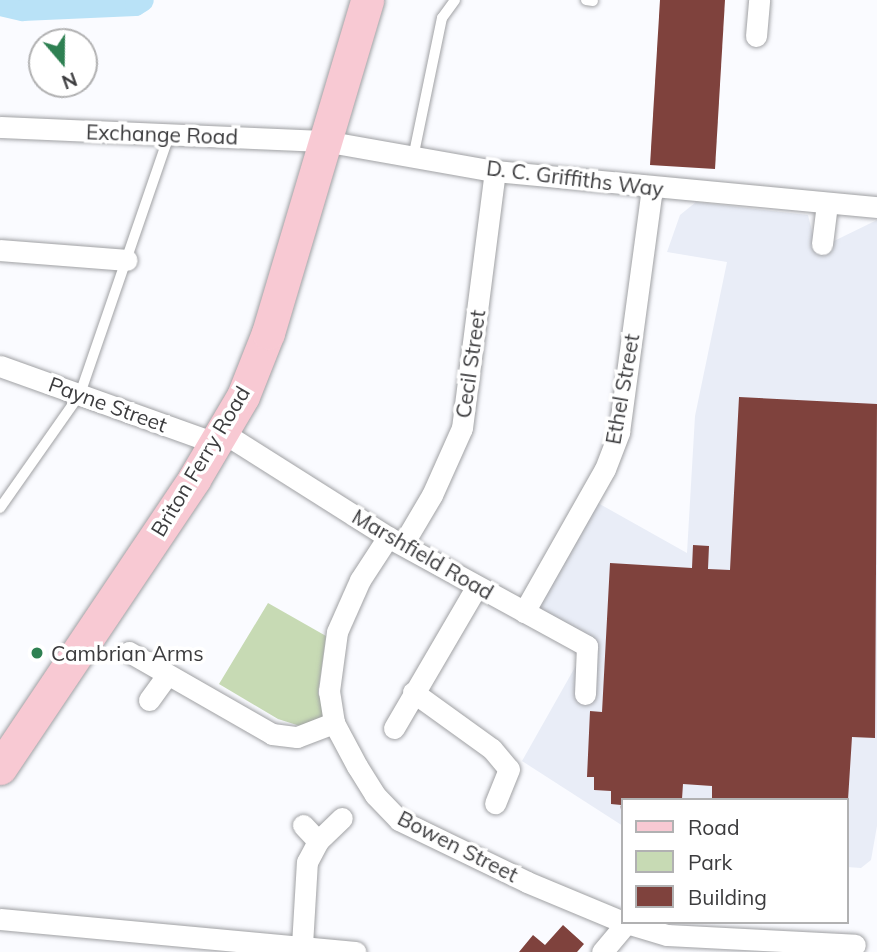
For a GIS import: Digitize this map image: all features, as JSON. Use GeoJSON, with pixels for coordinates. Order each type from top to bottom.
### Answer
{"type":"FeatureCollection","features":[{"type":"Feature","properties":{"kind":"main road","name":"Briton Ferry Road"},"geometry":{"type":"LineString","coordinates":[[0,768],[219,437],[243,396],[268,333],[367,0]]}},
{"type":"Feature","properties":{"kind":"street"},"geometry":{"type":"LineString","coordinates":[[756,36],[759,0]]}},
{"type":"Feature","properties":{"kind":"street","name":"Exchange Road"},"geometry":{"type":"LineString","coordinates":[[0,127],[324,141]]}},
{"type":"Feature","properties":{"kind":"street","name":"D. C. Griffiths Way"},"geometry":{"type":"LineString","coordinates":[[324,141],[414,153],[495,171],[652,188],[877,207]]}},
{"type":"Feature","properties":{"kind":"street","name":"Cecil Street"},"geometry":{"type":"LineString","coordinates":[[395,541],[432,495],[461,428],[495,171]]}},
{"type":"Feature","properties":{"kind":"street","name":"Ethel Street"},"geometry":{"type":"LineString","coordinates":[[524,612],[606,468],[619,432],[652,188]]}},
{"type":"Feature","properties":{"kind":"street"},"geometry":{"type":"LineString","coordinates":[[822,243],[827,204]]}},
{"type":"Feature","properties":{"kind":"street"},"geometry":{"type":"LineString","coordinates":[[0,250],[127,260]]}},
{"type":"Feature","properties":{"kind":"street","name":"Payne Street"},"geometry":{"type":"LineString","coordinates":[[0,366],[219,437]]}},
{"type":"Feature","properties":{"kind":"street","name":"Marshfield Road"},"geometry":{"type":"LineString","coordinates":[[219,437],[395,541],[587,646],[585,694]]}},
{"type":"Feature","properties":{"kind":"street","name":"Bowen Street"},"geometry":{"type":"LineString","coordinates":[[395,541],[360,580],[337,632],[329,691],[334,723],[375,795],[399,820],[622,922]]}},
{"type":"Feature","properties":{"kind":"street"},"geometry":{"type":"LineString","coordinates":[[394,728],[477,586]]}},
{"type":"Feature","properties":{"kind":"street"},"geometry":{"type":"LineString","coordinates":[[130,652],[272,734],[297,737],[334,723]]}},
{"type":"Feature","properties":{"kind":"street"},"geometry":{"type":"LineString","coordinates":[[149,700],[167,675]]}},
{"type":"Feature","properties":{"kind":"street"},"geometry":{"type":"LineString","coordinates":[[413,692],[492,748],[509,769],[495,803]]}},
{"type":"Feature","properties":{"kind":"street"},"geometry":{"type":"LineString","coordinates":[[302,945],[307,862],[318,841],[342,818]]}},
{"type":"Feature","properties":{"kind":"street"},"geometry":{"type":"LineString","coordinates":[[303,825],[318,841]]}},
{"type":"Feature","properties":{"kind":"street"},"geometry":{"type":"LineString","coordinates":[[0,919],[189,944],[302,945],[355,952]]}},
{"type":"Feature","properties":{"kind":"street"},"geometry":{"type":"LineString","coordinates":[[602,952],[623,924]]}},
{"type":"Feature","properties":{"kind":"street","name":"Bowen Street"},"geometry":{"type":"LineString","coordinates":[[628,924],[706,945],[855,945]]}},
{"type":"Feature","properties":{"kind":"lane"},"geometry":{"type":"LineString","coordinates":[[414,153],[442,18],[455,0]]}},
{"type":"Feature","properties":{"kind":"lane"},"geometry":{"type":"LineString","coordinates":[[586,0],[593,1]]}},
{"type":"Feature","properties":{"kind":"lane"},"geometry":{"type":"LineString","coordinates":[[0,508],[80,394],[169,135]]}},
{"type":"Feature","properties":{"kind":"shaded area"},"geometry":{"type":"Polygon","coordinates":[[[696,202],[808,215],[814,239],[834,241],[877,220],[877,826],[871,860],[861,868],[849,867],[849,798],[622,798],[622,825],[522,761],[587,646],[524,612],[589,498],[687,553],[695,416],[727,262],[667,252],[680,215],[696,202]]]}},
{"type":"Feature","properties":{"kind":"green space"},"geometry":{"type":"Polygon","coordinates":[[[268,603],[326,636],[318,693],[326,716],[300,726],[278,719],[219,684],[268,603]]]}},
{"type":"Feature","properties":{"kind":"building"},"geometry":{"type":"Polygon","coordinates":[[[660,0],[725,0],[715,169],[650,165],[660,0]]]}},
{"type":"Feature","properties":{"kind":"building"},"geometry":{"type":"Polygon","coordinates":[[[739,397],[877,404],[875,738],[852,737],[848,798],[712,798],[712,786],[683,784],[682,798],[622,798],[622,803],[620,810],[621,805],[611,804],[611,791],[594,790],[594,777],[587,777],[590,711],[602,712],[610,563],[692,568],[693,545],[709,546],[708,569],[730,570],[739,397]]]}},
{"type":"Feature","properties":{"kind":"building"},"geometry":{"type":"Polygon","coordinates":[[[563,925],[584,944],[577,952],[519,952],[533,935],[545,945],[563,925]]]}},
{"type":"Feature","properties":{"kind":"waterway"},"geometry":{"type":"LineString","coordinates":[[0,5],[22,10],[135,5],[143,0]]}},
{"type":"Feature","properties":{"kind":"place","name":"Cambrian Arms"},"geometry":{"type":"Point","coordinates":[37,653]}}]}
